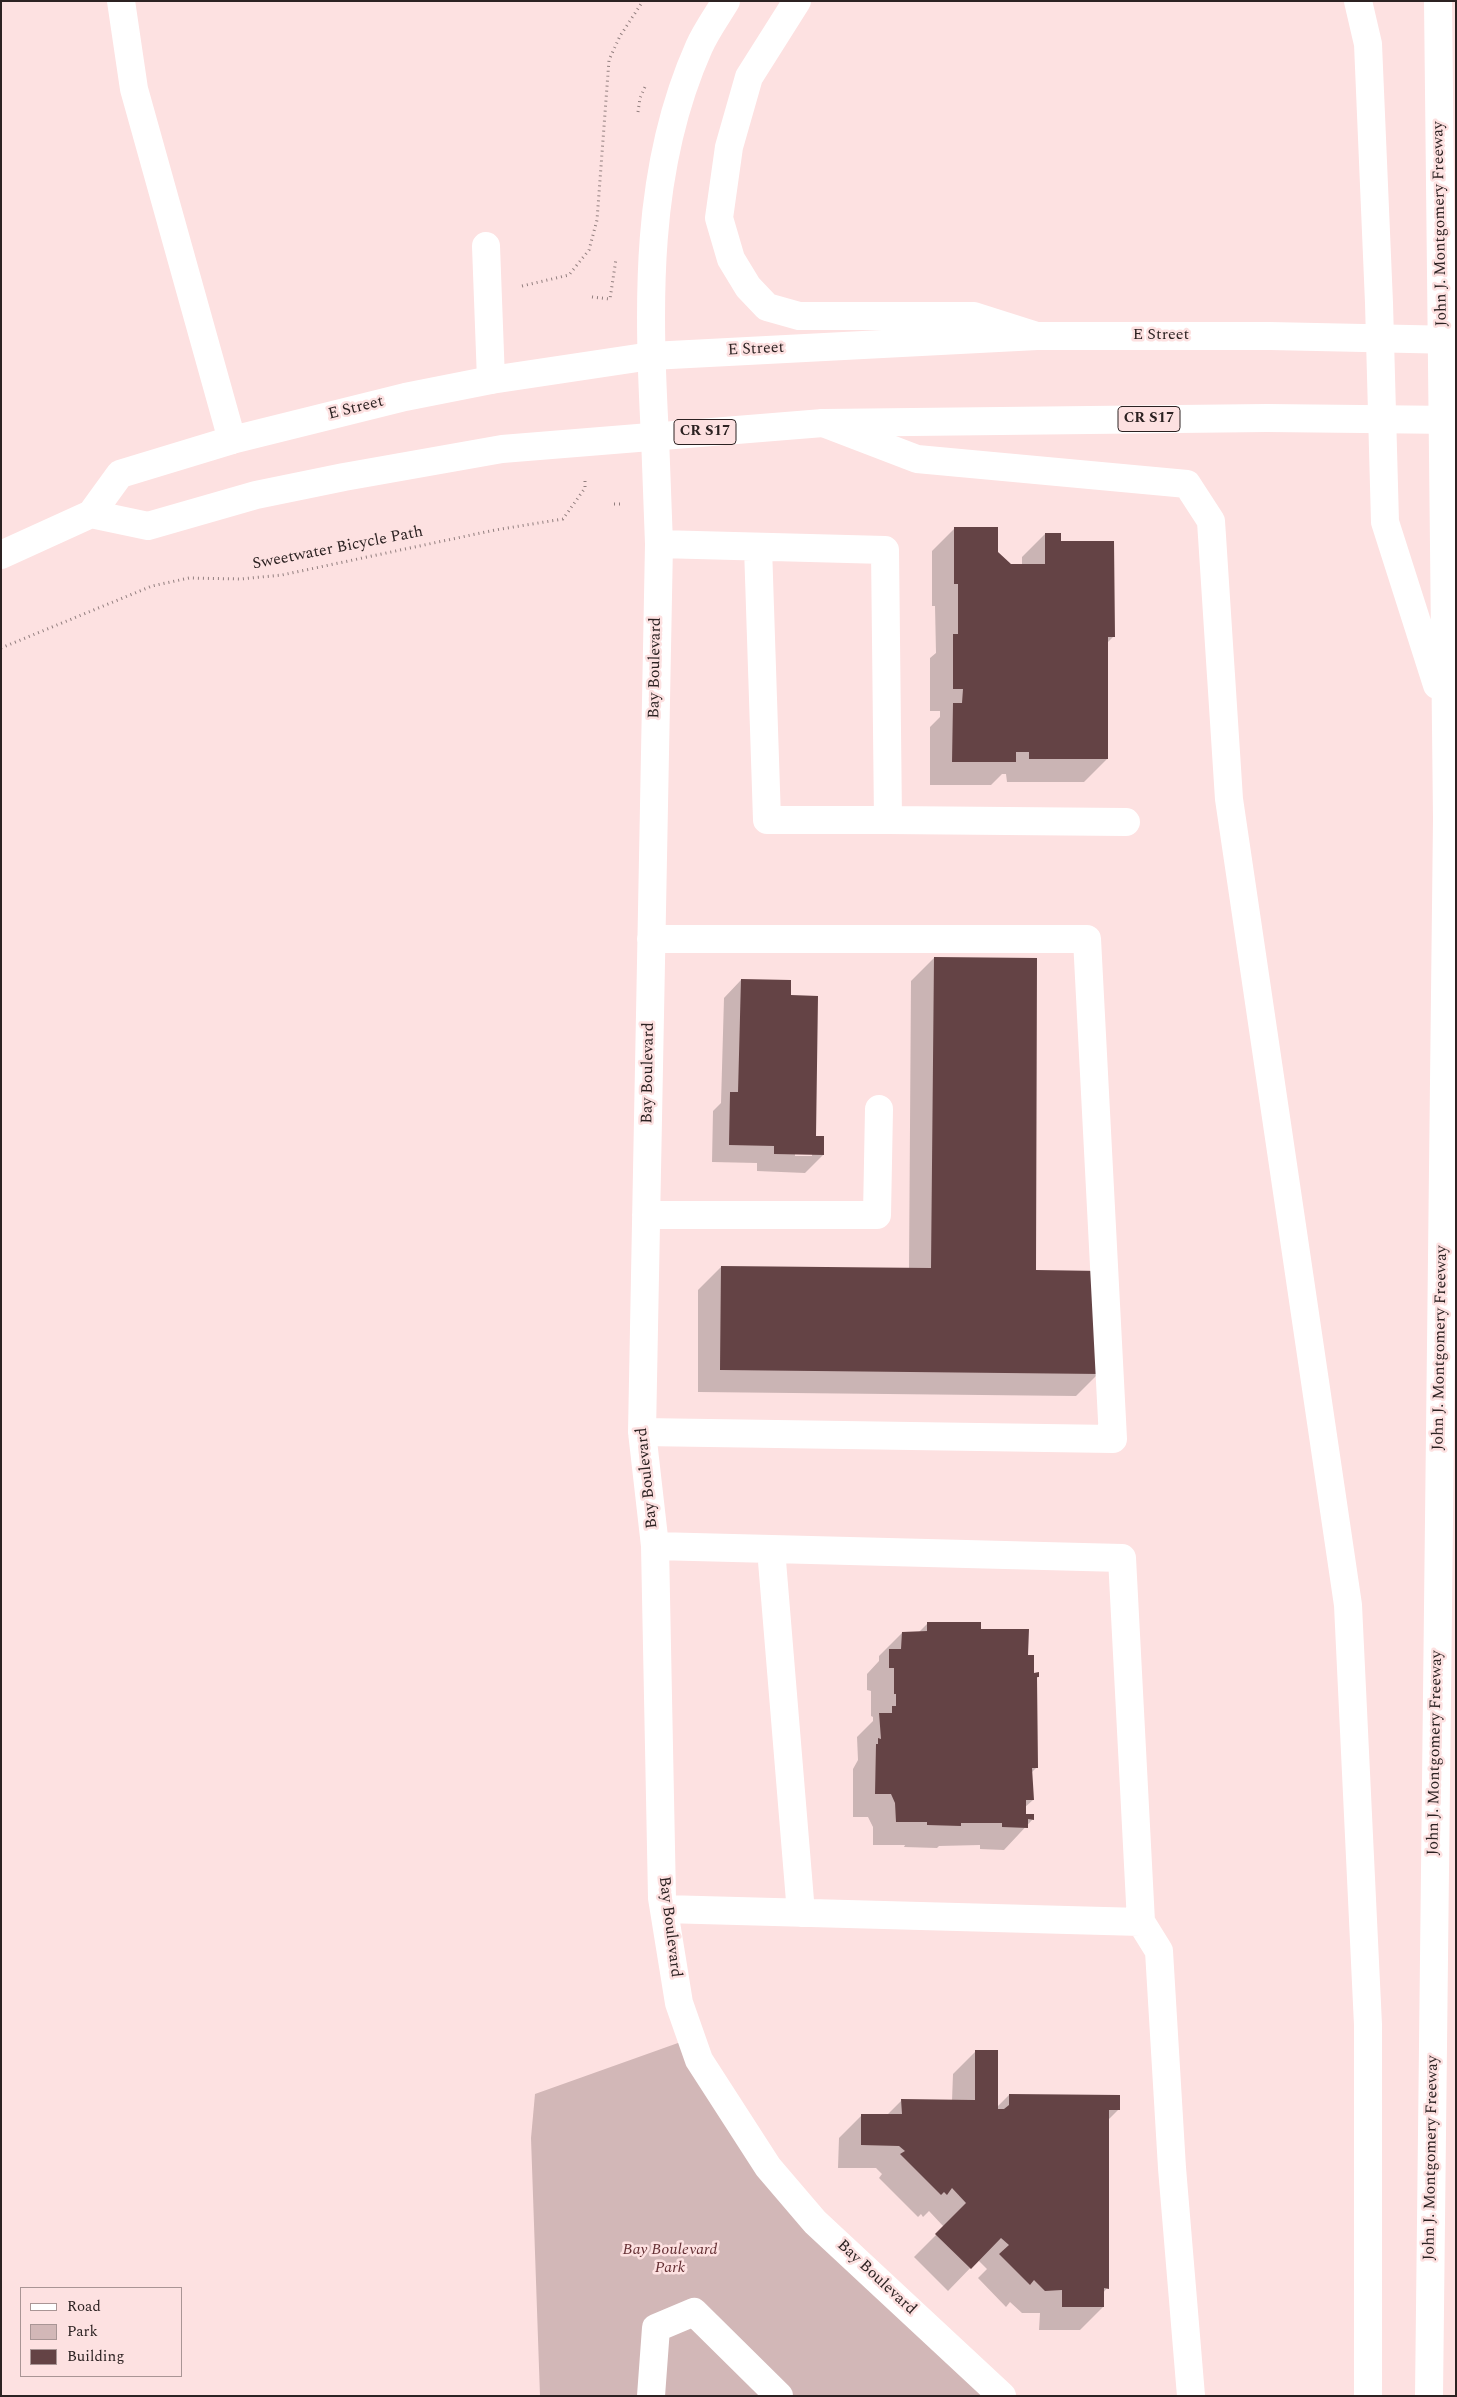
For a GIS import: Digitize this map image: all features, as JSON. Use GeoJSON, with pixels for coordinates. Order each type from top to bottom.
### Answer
{"type":"FeatureCollection","features":[{"type":"Feature","properties":{"kind":"main road"},"geometry":{"type":"LineString","coordinates":[[121,1],[134,89],[232,440]]}},
{"type":"Feature","properties":{"kind":"main road","name":"Bay Boulevard"},"geometry":{"type":"LineString","coordinates":[[726,1],[699,46],[667,138],[653,238],[650,282],[651,356],[659,544],[642,1432],[655,1546],[664,1910],[679,2003],[700,2060],[768,2167],[815,2222],[1002,2396]]}},
{"type":"Feature","properties":{"kind":"main road"},"geometry":{"type":"LineString","coordinates":[[796,1],[749,77],[729,147],[720,218],[731,259],[748,287],[767,307],[799,316],[974,316],[1037,336]]}},
{"type":"Feature","properties":{"kind":"main road"},"geometry":{"type":"LineString","coordinates":[[1358,1],[1368,44],[1379,303],[1385,522],[1446,713]]}},
{"type":"Feature","properties":{"kind":"main road","name":"John J. Montgomery Freeway"},"geometry":{"type":"LineString","coordinates":[[1429,2396],[1446,713],[1438,1]]}},
{"type":"Feature","properties":{"kind":"main road"},"geometry":{"type":"LineString","coordinates":[[486,246],[491,380]]}},
{"type":"Feature","properties":{"kind":"main road","name":"E Street"},"geometry":{"type":"LineString","coordinates":[[1,556],[91,514],[120,474],[232,440],[404,397],[491,380],[651,356],[1037,336],[1270,336],[1456,340]]}},
{"type":"Feature","properties":{"kind":"main road","name":"CR S17"},"geometry":{"type":"LineString","coordinates":[[655,436],[823,423],[1267,418],[1456,420]]}},
{"type":"Feature","properties":{"kind":"main road"},"geometry":{"type":"LineString","coordinates":[[823,423],[918,459],[1187,484],[1211,520],[1230,799],[1348,1605],[1368,2025],[1368,2396]]}},
{"type":"Feature","properties":{"kind":"main road"},"geometry":{"type":"LineString","coordinates":[[91,514],[148,526],[256,495],[344,477],[502,449],[585,444],[655,436]]}},
{"type":"Feature","properties":{"kind":"main road"},"geometry":{"type":"LineString","coordinates":[[659,544],[885,550],[888,820]]}},
{"type":"Feature","properties":{"kind":"main road"},"geometry":{"type":"LineString","coordinates":[[758,546],[767,820],[1126,822]]}},
{"type":"Feature","properties":{"kind":"main road"},"geometry":{"type":"LineString","coordinates":[[642,1432],[1113,1439],[1087,938],[651,939]]}},
{"type":"Feature","properties":{"kind":"main road"},"geometry":{"type":"LineString","coordinates":[[646,1215],[877,1216],[879,1109]]}},
{"type":"Feature","properties":{"kind":"main road"},"geometry":{"type":"LineString","coordinates":[[655,1546],[1122,1558],[1141,1922],[1159,1951],[1172,2168],[1191,2396]]}},
{"type":"Feature","properties":{"kind":"main road"},"geometry":{"type":"LineString","coordinates":[[771,1549],[801,1913]]}},
{"type":"Feature","properties":{"kind":"main road"},"geometry":{"type":"LineString","coordinates":[[664,1910],[1141,1922]]}},
{"type":"Feature","properties":{"kind":"main road"},"geometry":{"type":"LineString","coordinates":[[651,2396],[656,2328],[694,2312],[779,2396]]}},
{"type":"Feature","properties":{"kind":"path"},"geometry":{"type":"LineString","coordinates":[[488,293],[569,275],[589,250],[597,220],[609,60],[620,36],[643,1]]}},
{"type":"Feature","properties":{"kind":"path"},"geometry":{"type":"LineString","coordinates":[[592,297],[610,299]]}},
{"type":"Feature","properties":{"kind":"path","name":"Sweetwater Bicycle Path"},"geometry":{"type":"LineString","coordinates":[[1,648],[152,586],[189,578],[241,579],[282,575],[495,530],[563,519],[585,488]]}},
{"type":"Feature","properties":{"kind":"green space","name":"Bay Boulevard Park"},"geometry":{"type":"Polygon","coordinates":[[[692,2038],[749,2144],[1004,2396],[540,2396],[531,2138],[535,2094],[692,2038]]]}},
{"type":"Feature","properties":{"kind":"building"},"geometry":{"type":"Polygon","coordinates":[[[954,527],[998,527],[998,552],[1011,564],[1045,564],[1045,533],[1061,533],[1061,541],[1114,541],[1115,637],[1108,637],[1108,759],[1029,759],[1029,752],[1016,752],[1016,762],[952,762],[953,703],[962,703],[963,689],[953,689],[953,634],[958,634],[958,584],[954,584],[954,527]]]}},
{"type":"Feature","properties":{"kind":"building"},"geometry":{"type":"Polygon","coordinates":[[[934,957],[1037,958],[1036,1270],[1101,1271],[1100,1374],[720,1370],[721,1266],[931,1268],[934,957]]]}},
{"type":"Feature","properties":{"kind":"building"},"geometry":{"type":"Polygon","coordinates":[[[741,979],[791,980],[791,995],[818,996],[816,1136],[824,1136],[824,1155],[774,1154],[774,1146],[729,1145],[730,1092],[738,1092],[741,979]]]}},
{"type":"Feature","properties":{"kind":"building"},"geometry":{"type":"Polygon","coordinates":[[[927,1622],[981,1622],[981,1629],[1029,1629],[1028,1655],[1034,1655],[1034,1673],[1039,1672],[1039,1677],[1037,1677],[1038,1768],[1032,1768],[1034,1800],[1026,1800],[1026,1814],[1034,1814],[1034,1820],[1028,1819],[1028,1828],[1002,1827],[1002,1823],[961,1823],[961,1826],[927,1825],[927,1822],[896,1822],[895,1803],[891,1794],[875,1794],[876,1744],[878,1744],[878,1738],[881,1739],[879,1713],[892,1713],[892,1706],[896,1706],[894,1668],[889,1668],[889,1649],[901,1649],[902,1632],[927,1631],[927,1622]]]}},
{"type":"Feature","properties":{"kind":"building"},"geometry":{"type":"Polygon","coordinates":[[[975,2050],[998,2050],[998,2109],[1004,2109],[1009,2105],[1009,2094],[1120,2095],[1120,2110],[1109,2110],[1109,2289],[1104,2288],[1104,2307],[1062,2307],[1062,2290],[1045,2291],[1034,2280],[1030,2285],[999,2254],[1009,2245],[1001,2238],[971,2269],[935,2234],[966,2203],[952,2188],[947,2195],[944,2192],[941,2195],[900,2154],[905,2151],[899,2146],[861,2145],[861,2114],[902,2114],[901,2099],[975,2100],[975,2050]]]}}]}
